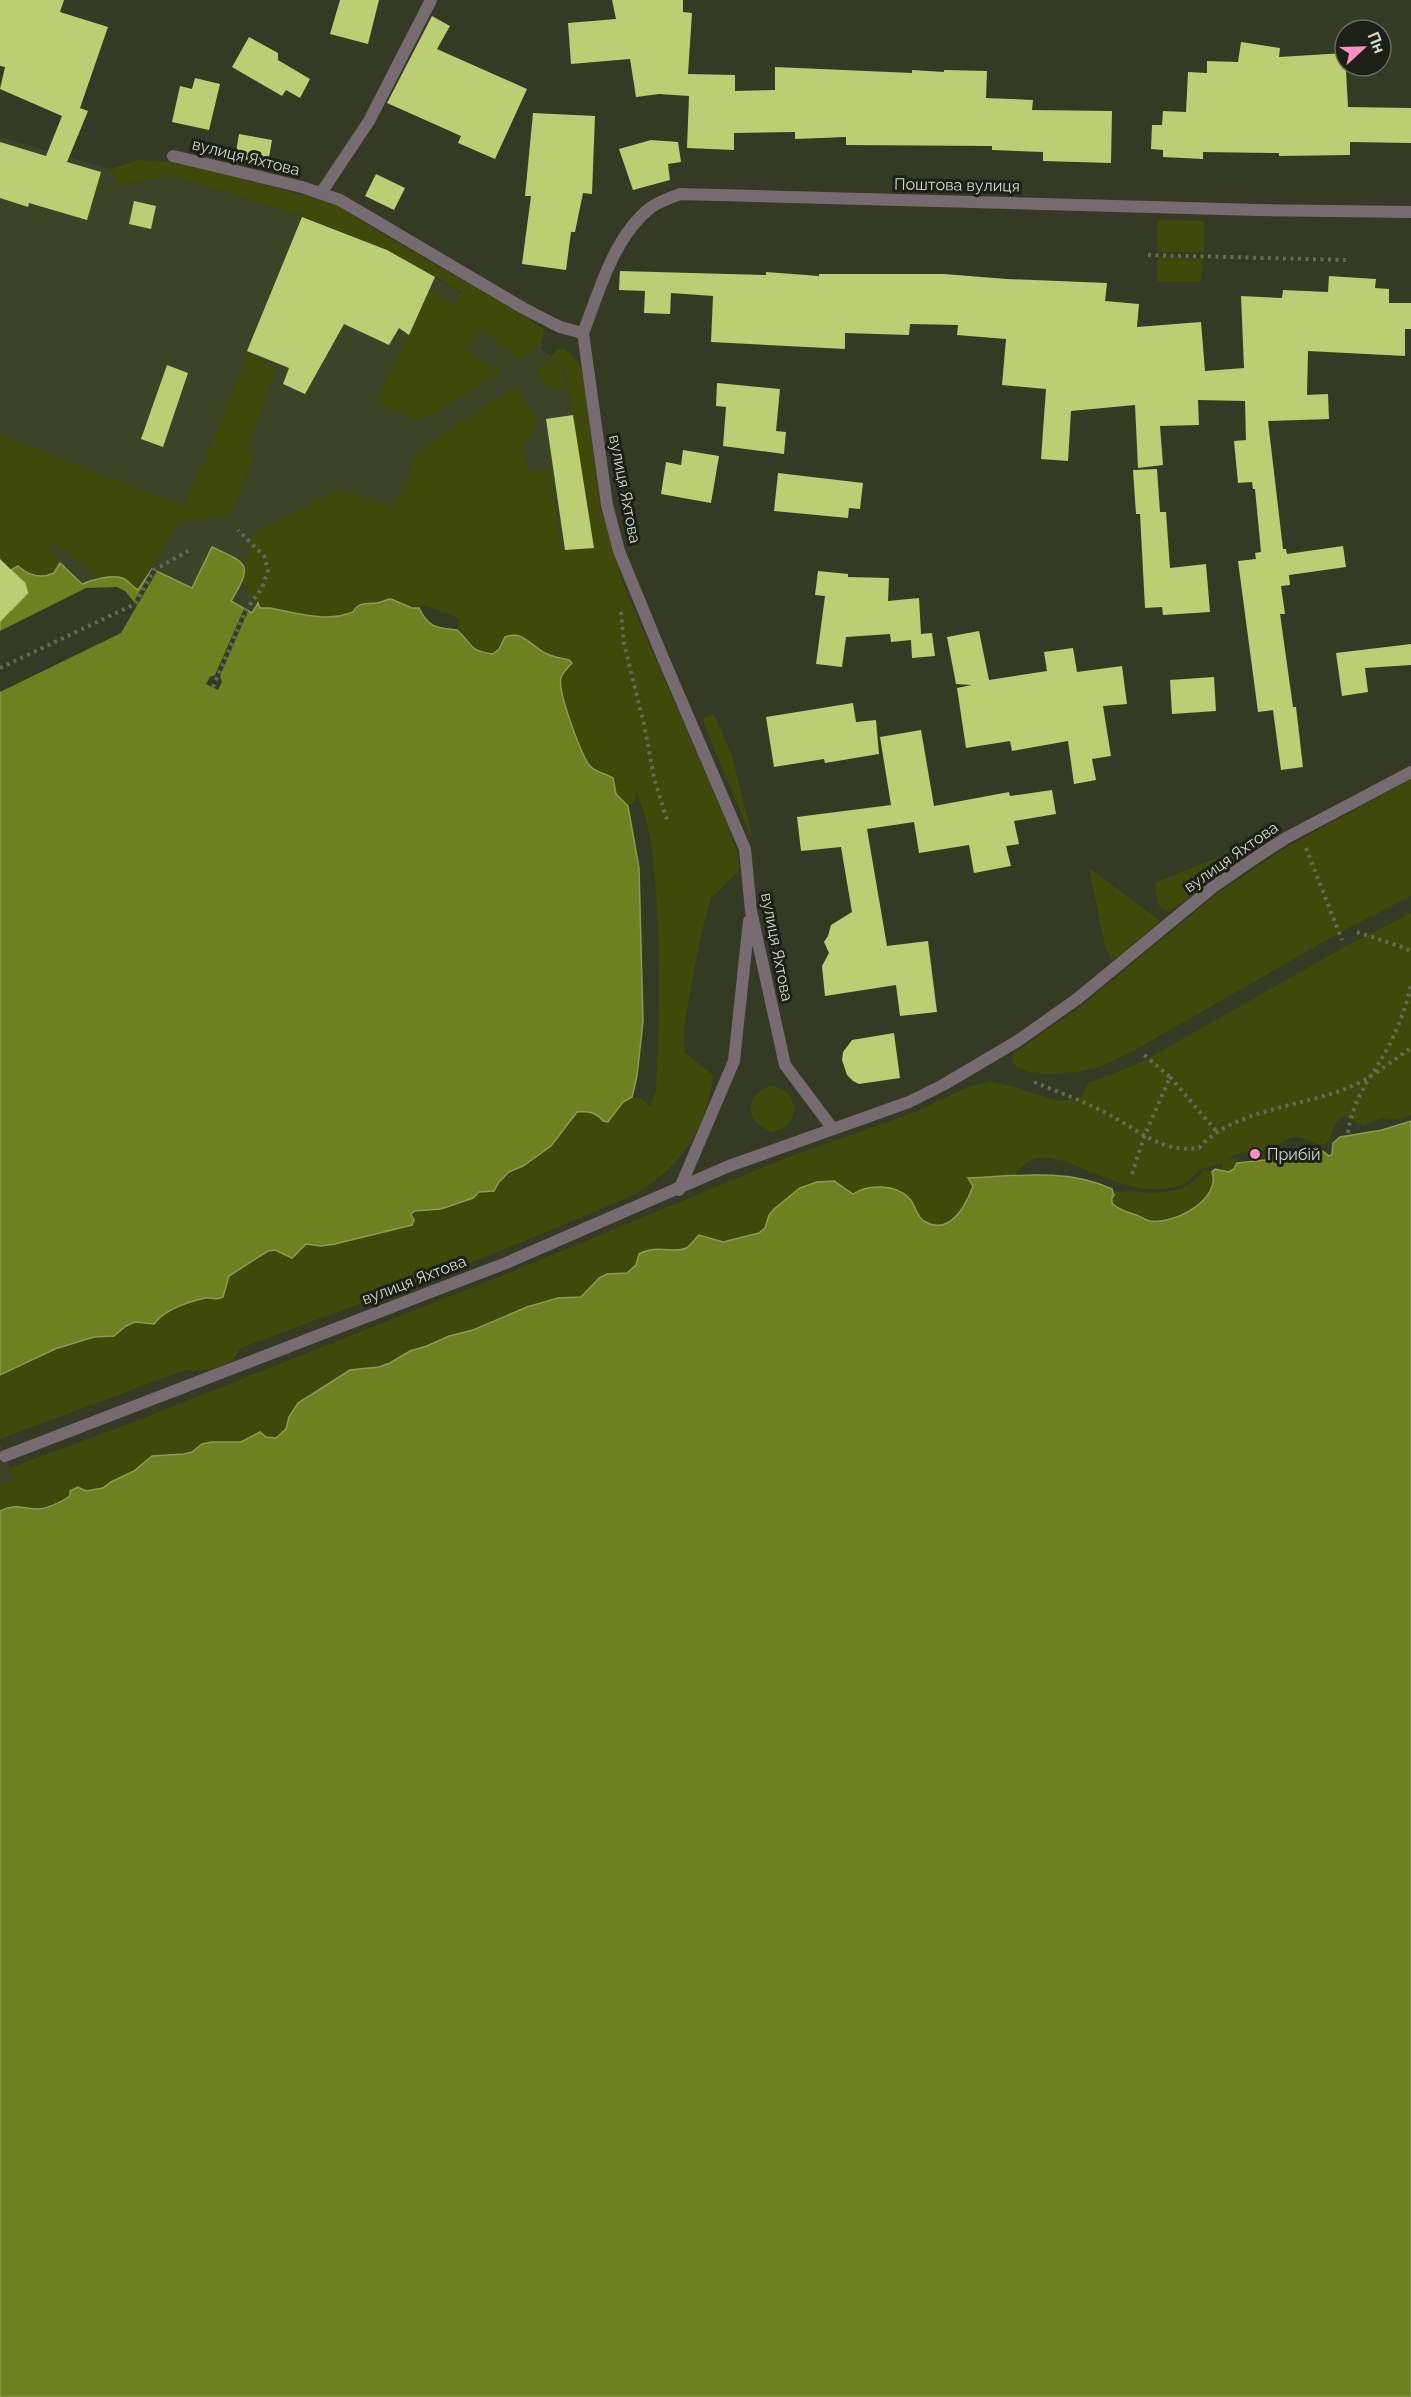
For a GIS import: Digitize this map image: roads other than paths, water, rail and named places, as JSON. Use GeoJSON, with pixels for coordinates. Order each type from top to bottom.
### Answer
{"type":"FeatureCollection","features":[{"type":"Feature","properties":{"kind":"street"},"geometry":{"type":"LineString","coordinates":[[321,193],[369,121],[431,0]]}},
{"type":"Feature","properties":{"kind":"street","name":"вулиця Яхтова"},"geometry":{"type":"LineString","coordinates":[[173,156],[321,193],[340,200],[524,308],[560,327],[583,333],[607,505],[619,551],[745,849],[750,911],[785,1065],[833,1129]]}},
{"type":"Feature","properties":{"kind":"street","name":"Поштова вулиця"},"geometry":{"type":"LineString","coordinates":[[583,333],[613,255],[633,226],[652,207],[680,194],[1411,212]]}},
{"type":"Feature","properties":{"kind":"street","name":"вулиця Яхтова"},"geometry":{"type":"LineString","coordinates":[[5,1456],[506,1263],[739,1163],[917,1098],[1016,1042],[1077,999],[1213,887],[1299,831],[1411,772]]}},
{"type":"Feature","properties":{"kind":"street"},"geometry":{"type":"LineString","coordinates":[[679,1190],[734,1061],[750,911]]}},
{"type":"Feature","properties":{"kind":"place","name":"Прибій"},"geometry":{"type":"Point","coordinates":[1255,1154]}}]}
